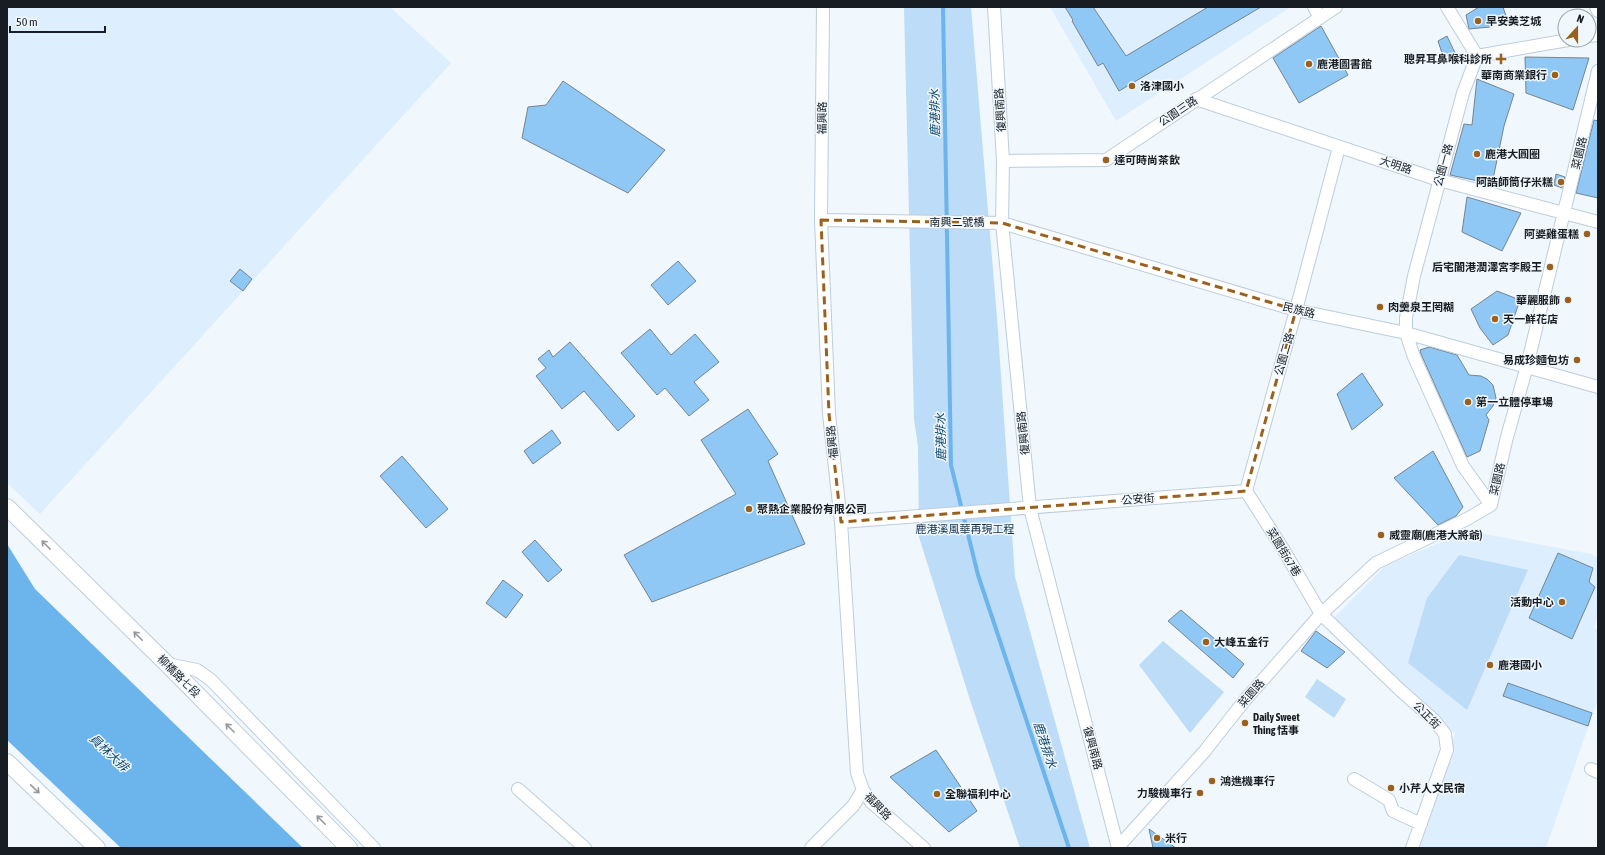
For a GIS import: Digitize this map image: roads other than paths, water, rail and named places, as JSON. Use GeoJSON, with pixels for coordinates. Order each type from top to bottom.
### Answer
{"type":"FeatureCollection","features":[{"type":"Feature","properties":{"kind":"main road","name":"柳橋路七段"},"geometry":{"type":"LineString","coordinates":[[7,507],[167,664],[349,848]]}},
{"type":"Feature","properties":{"kind":"main road"},"geometry":{"type":"LineString","coordinates":[[7,762],[97,848]]}},
{"type":"Feature","properties":{"kind":"street","name":"福興路"},"geometry":{"type":"LineString","coordinates":[[823,7],[821,220],[829,414],[841,522],[857,773],[863,790],[871,802],[924,848]]}},
{"type":"Feature","properties":{"kind":"street","name":"復興南路"},"geometry":{"type":"LineString","coordinates":[[994,7],[1003,161],[1002,223],[1030,508],[1116,848]]}},
{"type":"Feature","properties":{"kind":"street"},"geometry":{"type":"LineString","coordinates":[[1314,7],[1320,18]]}},
{"type":"Feature","properties":{"kind":"street","name":"公園三路"},"geometry":{"type":"LineString","coordinates":[[1003,161],[1106,160],[1336,7]]}},
{"type":"Feature","properties":{"kind":"street"},"geometry":{"type":"LineString","coordinates":[[1447,7],[1477,56],[1557,42]]}},
{"type":"Feature","properties":{"kind":"street"},"geometry":{"type":"LineString","coordinates":[[1596,7],[1598,12]]}},
{"type":"Feature","properties":{"kind":"street","name":"公園一路"},"geometry":{"type":"LineString","coordinates":[[1406,333],[1406,318],[1414,276],[1463,94],[1477,56]]}},
{"type":"Feature","properties":{"kind":"street","name":"菜園路"},"geometry":{"type":"LineString","coordinates":[[1116,848],[1204,752],[1245,700],[1321,614],[1376,563],[1467,519],[1491,505],[1507,437],[1527,366],[1598,72]]}},
{"type":"Feature","properties":{"kind":"street","name":"大明路"},"geometry":{"type":"LineString","coordinates":[[1196,99],[1440,180],[1598,222]]}},
{"type":"Feature","properties":{"kind":"street","name":"公園二路"},"geometry":{"type":"LineString","coordinates":[[1246,491],[1339,147]]}},
{"type":"Feature","properties":{"kind":"street","name":"南興二號橋"},"geometry":{"type":"LineString","coordinates":[[821,220],[1002,223]]}},
{"type":"Feature","properties":{"kind":"street","name":"民族路"},"geometry":{"type":"LineString","coordinates":[[1002,223],[1296,310],[1406,333],[1598,387]]}},
{"type":"Feature","properties":{"kind":"street"},"geometry":{"type":"LineString","coordinates":[[1406,333],[1414,357],[1463,466],[1491,505]]}},
{"type":"Feature","properties":{"kind":"street","name":"公安街"},"geometry":{"type":"LineString","coordinates":[[841,522],[1246,491]]}},
{"type":"Feature","properties":{"kind":"street","name":"菜園街67巷"},"geometry":{"type":"LineString","coordinates":[[1246,491],[1283,549],[1321,614]]}},
{"type":"Feature","properties":{"kind":"street","name":"公正街"},"geometry":{"type":"LineString","coordinates":[[1321,614],[1434,720],[1445,734],[1447,750],[1412,848]]}},
{"type":"Feature","properties":{"kind":"street"},"geometry":{"type":"LineString","coordinates":[[167,664],[198,670],[211,680],[374,848]]}},
{"type":"Feature","properties":{"kind":"street"},"geometry":{"type":"LineString","coordinates":[[1354,779],[1390,800],[1393,811],[1421,824]]}},
{"type":"Feature","properties":{"kind":"street"},"geometry":{"type":"LineString","coordinates":[[518,789],[585,848]]}},
{"type":"Feature","properties":{"kind":"street"},"geometry":{"type":"LineString","coordinates":[[811,848],[853,806],[863,790]]}},
{"type":"Feature","properties":{"kind":"water","name":"員林大排"},"geometry":{"type":"Polygon","coordinates":[[[7,544],[35,589],[303,848],[121,848],[7,740],[7,544]]]}},
{"type":"Feature","properties":{"kind":"waterway","name":"鹿港排水"},"geometry":{"type":"LineString","coordinates":[[943,7],[951,465],[978,575],[1069,848]]}},
{"type":"Feature","properties":{"kind":"place","name":"早安美芝城"},"geometry":{"type":"Point","coordinates":[1478,21]}},
{"type":"Feature","properties":{"kind":"place","name":"聰昇耳鼻喉科診所"},"geometry":{"type":"Point","coordinates":[1501,59]}},
{"type":"Feature","properties":{"kind":"place","name":"鹿港圖書館"},"geometry":{"type":"Point","coordinates":[1309,64]}},
{"type":"Feature","properties":{"kind":"place","name":"華南商業銀行"},"geometry":{"type":"Point","coordinates":[1555,75]}},
{"type":"Feature","properties":{"kind":"place","name":"洛津國小"},"geometry":{"type":"Point","coordinates":[1132,86]}},
{"type":"Feature","properties":{"kind":"place","name":"鹿港大圓圈"},"geometry":{"type":"Point","coordinates":[1477,154]}},
{"type":"Feature","properties":{"kind":"place","name":"達可時尚茶飲"},"geometry":{"type":"Point","coordinates":[1106,160]}},
{"type":"Feature","properties":{"kind":"place","name":"阿誥師筒仔米糕"},"geometry":{"type":"Point","coordinates":[1561,182]}},
{"type":"Feature","properties":{"kind":"place","name":"阿婆雞蛋糕"},"geometry":{"type":"Point","coordinates":[1587,234]}},
{"type":"Feature","properties":{"kind":"place","name":"后宅闔港潤澤宮李殿王"},"geometry":{"type":"Point","coordinates":[1550,267]}},
{"type":"Feature","properties":{"kind":"place","name":"華麗服飾"},"geometry":{"type":"Point","coordinates":[1568,300]}},
{"type":"Feature","properties":{"kind":"place","name":"肉羹泉王罔糊"},"geometry":{"type":"Point","coordinates":[1380,307]}},
{"type":"Feature","properties":{"kind":"place","name":"天一鮮花店"},"geometry":{"type":"Point","coordinates":[1495,319]}},
{"type":"Feature","properties":{"kind":"place","name":"易成珍麵包坊"},"geometry":{"type":"Point","coordinates":[1577,360]}},
{"type":"Feature","properties":{"kind":"place","name":"第一立體停車場"},"geometry":{"type":"Point","coordinates":[1468,402]}},
{"type":"Feature","properties":{"kind":"place","name":"聚熱企業股份有限公司"},"geometry":{"type":"Point","coordinates":[749,509]}},
{"type":"Feature","properties":{"kind":"place","name":"威靈廟(鹿港大將爺)"},"geometry":{"type":"Point","coordinates":[1381,535]}},
{"type":"Feature","properties":{"kind":"place","name":"活動中心"},"geometry":{"type":"Point","coordinates":[1562,602]}},
{"type":"Feature","properties":{"kind":"place","name":"大峰五金行"},"geometry":{"type":"Point","coordinates":[1206,642]}},
{"type":"Feature","properties":{"kind":"place","name":"鹿港國小"},"geometry":{"type":"Point","coordinates":[1490,665]}},
{"type":"Feature","properties":{"kind":"place","name":"Daily Sweet Thing 恬事"},"geometry":{"type":"Point","coordinates":[1245,723]}},
{"type":"Feature","properties":{"kind":"place","name":"鴻進機車行"},"geometry":{"type":"Point","coordinates":[1212,781]}},
{"type":"Feature","properties":{"kind":"place","name":"小芹人文民宿"},"geometry":{"type":"Point","coordinates":[1391,788]}},
{"type":"Feature","properties":{"kind":"place","name":"力駿機車行"},"geometry":{"type":"Point","coordinates":[1200,793]}},
{"type":"Feature","properties":{"kind":"place","name":"全聯福利中心"},"geometry":{"type":"Point","coordinates":[937,794]}},
{"type":"Feature","properties":{"kind":"place","name":"米行"},"geometry":{"type":"Point","coordinates":[1157,838]}},
{"type":"Feature","properties":{"kind":"park label","name":"鹿港溪風華再現工程"},"geometry":{"type":"Point","coordinates":[965,529]}}]}
